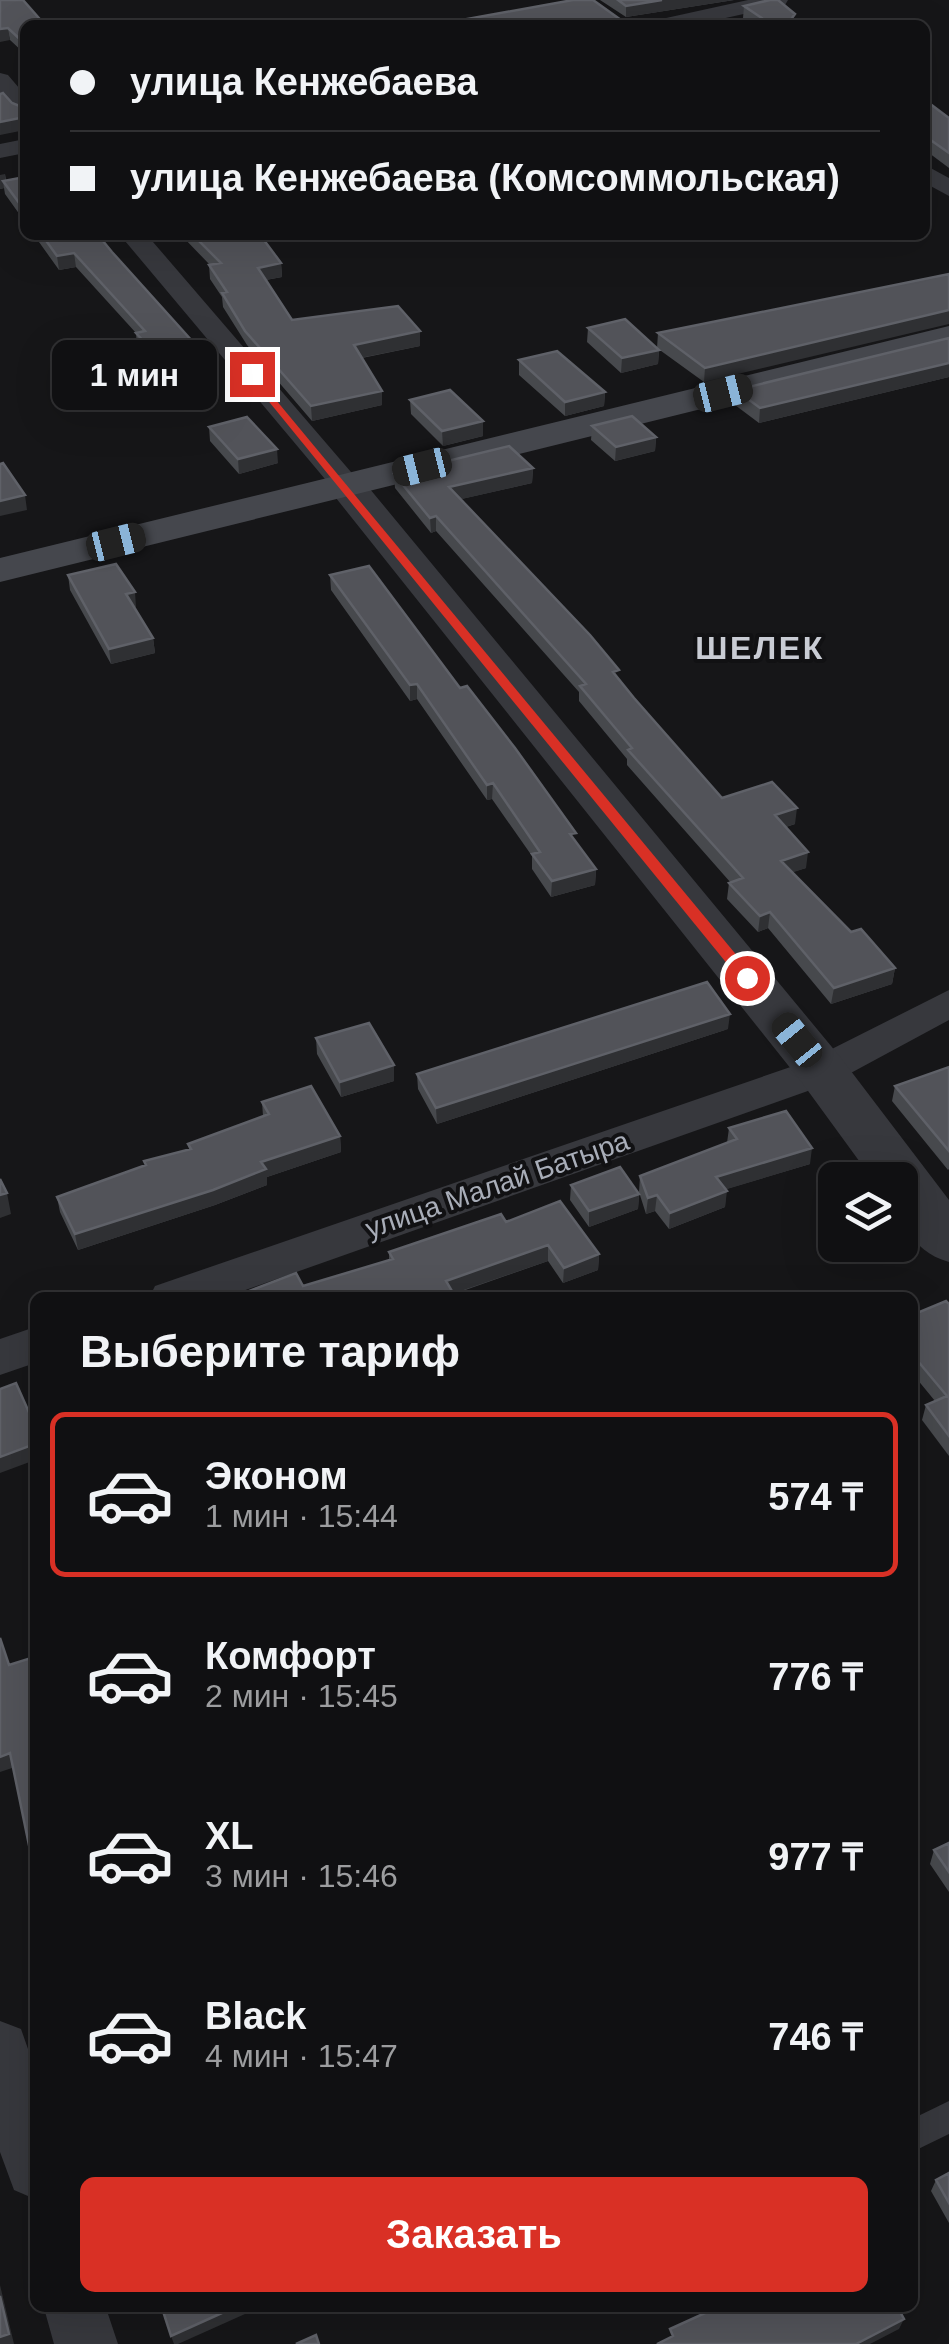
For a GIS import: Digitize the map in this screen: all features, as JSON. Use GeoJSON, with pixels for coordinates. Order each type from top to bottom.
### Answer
{"type":"FeatureCollection","features":[{"type":"Feature","properties":{"kind":"main road"},"geometry":{"type":"LineString","coordinates":[[0,570],[949,338]]}},
{"type":"Feature","properties":{"kind":"street"},"geometry":{"type":"LineString","coordinates":[[679,0],[708,20]]}},
{"type":"Feature","properties":{"kind":"street"},"geometry":{"type":"LineString","coordinates":[[712,20],[777,0]]}},
{"type":"Feature","properties":{"kind":"street"},"geometry":{"type":"LineString","coordinates":[[0,80],[20,103]]}},
{"type":"Feature","properties":{"kind":"street"},"geometry":{"type":"LineString","coordinates":[[137,240],[346,485],[822,1071],[949,1241]]}},
{"type":"Feature","properties":{"kind":"street"},"geometry":{"type":"LineString","coordinates":[[822,1071],[949,1004]]}},
{"type":"Feature","properties":{"kind":"street","name":"улица Малай Батыра"},"geometry":{"type":"LineString","coordinates":[[188,1292],[822,1071]]}},
{"type":"Feature","properties":{"kind":"street"},"geometry":{"type":"LineString","coordinates":[[0,1357],[30,1347]]}},
{"type":"Feature","properties":{"kind":"street"},"geometry":{"type":"LineString","coordinates":[[0,2050],[30,2153]]}},
{"type":"Feature","properties":{"kind":"street"},"geometry":{"type":"LineString","coordinates":[[76,2312],[86,2344]]}},
{"type":"Feature","properties":{"kind":"lane"},"geometry":{"type":"LineString","coordinates":[[918,2133],[949,2117]]}},
{"type":"Feature","properties":{"kind":"building"},"geometry":{"type":"Polygon","coordinates":[[[0,0],[23,0],[41,20],[20,20],[20,39],[8,28],[0,29],[0,0]]]}},
{"type":"Feature","properties":{"kind":"building"},"geometry":{"type":"Polygon","coordinates":[[[573,0],[593,0],[621,20],[462,20],[573,0]]]}},
{"type":"Feature","properties":{"kind":"building"},"geometry":{"type":"Polygon","coordinates":[[[618,0],[662,0],[626,6],[618,0]]]}},
{"type":"Feature","properties":{"kind":"building"},"geometry":{"type":"Polygon","coordinates":[[[778,0],[795,14],[791,20],[765,20],[744,6],[778,0]]]}},
{"type":"Feature","properties":{"kind":"building"},"geometry":{"type":"Polygon","coordinates":[[[0,94],[20,106],[20,118],[0,122],[0,94]]]}},
{"type":"Feature","properties":{"kind":"building"},"geometry":{"type":"Polygon","coordinates":[[[930,104],[949,118],[949,153],[930,140],[930,104]]]}},
{"type":"Feature","properties":{"kind":"building"},"geometry":{"type":"Polygon","coordinates":[[[20,178],[20,204],[3,181],[20,178]]]}},
{"type":"Feature","properties":{"kind":"building"},"geometry":{"type":"Polygon","coordinates":[[[46,240],[102,240],[211,362],[172,372],[136,333],[145,331],[74,253],[57,256],[46,240]]]}},
{"type":"Feature","properties":{"kind":"building"},"geometry":{"type":"Polygon","coordinates":[[[198,240],[264,240],[281,263],[258,268],[292,320],[398,306],[420,331],[354,345],[382,391],[311,406],[245,331],[209,265],[221,263],[198,240]]]}},
{"type":"Feature","properties":{"kind":"building"},"geometry":{"type":"Polygon","coordinates":[[[949,274],[949,310],[705,368],[658,333],[949,274]]]}},
{"type":"Feature","properties":{"kind":"building"},"geometry":{"type":"Polygon","coordinates":[[[625,319],[659,350],[622,358],[588,328],[625,319]]]}},
{"type":"Feature","properties":{"kind":"building"},"geometry":{"type":"Polygon","coordinates":[[[949,338],[949,363],[760,408],[736,390],[949,338]]]}},
{"type":"Feature","properties":{"kind":"building"},"geometry":{"type":"Polygon","coordinates":[[[557,351],[605,392],[565,402],[519,360],[557,351]]]}},
{"type":"Feature","properties":{"kind":"building"},"geometry":{"type":"Polygon","coordinates":[[[450,390],[483,421],[442,431],[410,400],[450,390]]]}},
{"type":"Feature","properties":{"kind":"building"},"geometry":{"type":"Polygon","coordinates":[[[632,416],[656,437],[616,447],[592,426],[632,416]]]}},
{"type":"Feature","properties":{"kind":"building"},"geometry":{"type":"Polygon","coordinates":[[[247,417],[277,449],[238,459],[209,427],[247,417]]]}},
{"type":"Feature","properties":{"kind":"building"},"geometry":{"type":"Polygon","coordinates":[[[509,446],[533,468],[449,487],[590,635],[619,670],[613,672],[634,698],[722,798],[772,782],[797,808],[775,815],[808,852],[781,861],[851,932],[861,929],[895,968],[834,988],[770,912],[760,916],[729,883],[743,878],[628,750],[632,748],[580,686],[586,684],[436,516],[430,518],[394,474],[509,446]]]}},
{"type":"Feature","properties":{"kind":"building"},"geometry":{"type":"Polygon","coordinates":[[[3,463],[25,495],[0,501],[3,463]]]}},
{"type":"Feature","properties":{"kind":"building"},"geometry":{"type":"Polygon","coordinates":[[[116,564],[135,592],[126,594],[153,638],[109,649],[68,575],[116,564]]]}},
{"type":"Feature","properties":{"kind":"building"},"geometry":{"type":"Polygon","coordinates":[[[369,566],[460,688],[467,686],[515,748],[576,833],[570,834],[596,869],[552,881],[532,854],[540,852],[493,783],[487,785],[417,684],[410,685],[330,575],[369,566]]]}},
{"type":"Feature","properties":{"kind":"building"},"geometry":{"type":"Polygon","coordinates":[[[707,982],[730,1014],[436,1108],[417,1074],[707,982]]]}},
{"type":"Feature","properties":{"kind":"building"},"geometry":{"type":"Polygon","coordinates":[[[369,1023],[394,1065],[340,1082],[316,1038],[369,1023]]]}},
{"type":"Feature","properties":{"kind":"building"},"geometry":{"type":"Polygon","coordinates":[[[949,1067],[949,1151],[895,1086],[949,1067]]]}},
{"type":"Feature","properties":{"kind":"building"},"geometry":{"type":"Polygon","coordinates":[[[311,1086],[340,1136],[261,1162],[266,1169],[213,1190],[75,1234],[57,1197],[146,1165],[144,1161],[191,1149],[188,1144],[269,1114],[262,1102],[311,1086]]]}},
{"type":"Feature","properties":{"kind":"building"},"geometry":{"type":"Polygon","coordinates":[[[786,1111],[812,1148],[716,1177],[727,1191],[670,1213],[657,1195],[648,1198],[640,1176],[737,1139],[729,1128],[786,1111]]]}},
{"type":"Feature","properties":{"kind":"building"},"geometry":{"type":"Polygon","coordinates":[[[620,1167],[639,1194],[589,1211],[571,1185],[620,1167]]]}},
{"type":"Feature","properties":{"kind":"building"},"geometry":{"type":"Polygon","coordinates":[[[560,1201],[599,1254],[564,1268],[548,1245],[446,1281],[452,1292],[247,1292],[296,1273],[303,1286],[393,1259],[389,1252],[501,1214],[506,1222],[560,1201]]]}},
{"type":"Feature","properties":{"kind":"building"},"geometry":{"type":"Polygon","coordinates":[[[946,1301],[949,1304],[949,1436],[926,1405],[947,1396],[918,1361],[918,1313],[946,1301]]]}},
{"type":"Feature","properties":{"kind":"building"},"geometry":{"type":"Polygon","coordinates":[[[16,1383],[30,1415],[30,1446],[0,1457],[0,1389],[16,1383]]]}},
{"type":"Feature","properties":{"kind":"building"},"geometry":{"type":"Polygon","coordinates":[[[0,1638],[9,1665],[30,1658],[30,1850],[10,1753],[0,1757],[0,1638]]]}},
{"type":"Feature","properties":{"kind":"building"},"geometry":{"type":"Polygon","coordinates":[[[949,1843],[949,1872],[934,1850],[949,1843]]]}},
{"type":"Feature","properties":{"kind":"building"},"geometry":{"type":"Polygon","coordinates":[[[949,2173],[949,2203],[936,2180],[949,2173]]]}},
{"type":"Feature","properties":{"kind":"building"},"geometry":{"type":"Polygon","coordinates":[[[0,2296],[9,2334],[0,2337],[0,2296]]]}},
{"type":"Feature","properties":{"kind":"building"},"geometry":{"type":"Polygon","coordinates":[[[163,2312],[224,2312],[171,2336],[163,2312]]]}},
{"type":"Feature","properties":{"kind":"building"},"geometry":{"type":"Polygon","coordinates":[[[707,2312],[900,2312],[904,2319],[856,2344],[657,2344],[673,2336],[670,2329],[707,2312]]]}},
{"type":"Feature","properties":{"kind":"building"},"geometry":{"type":"Polygon","coordinates":[[[316,2335],[319,2344],[296,2344],[316,2335]]]}},
{"type":"Feature","properties":{"kind":"district","name":"ШЕЛЕК"},"geometry":{"type":"Point","coordinates":[760,648]}},
{"type":"Feature","properties":{"kind":"route"},"geometry":{"type":"LineString","coordinates":[[252,374],[747,978]]}}]}
